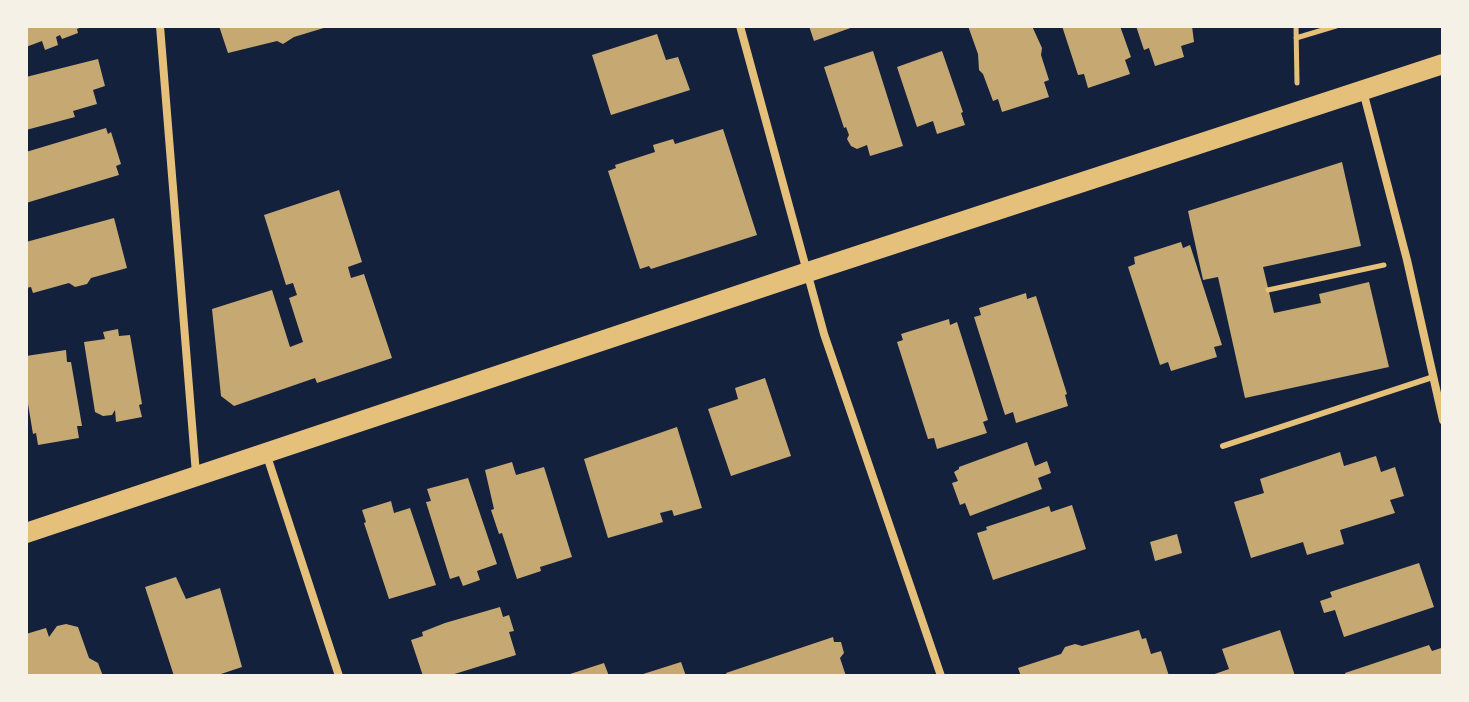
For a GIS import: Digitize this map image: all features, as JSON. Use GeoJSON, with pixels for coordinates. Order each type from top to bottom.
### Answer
{"type":"FeatureCollection","features":[{"type":"Feature","properties":{"kind":"main road"},"geometry":{"type":"LineString","coordinates":[[26,533],[1443,64]]}},
{"type":"Feature","properties":{"kind":"street"},"geometry":{"type":"LineString","coordinates":[[160,26],[196,475]]}},
{"type":"Feature","properties":{"kind":"street"},"geometry":{"type":"LineString","coordinates":[[740,26],[824,334],[941,676]]}},
{"type":"Feature","properties":{"kind":"street"},"geometry":{"type":"LineString","coordinates":[[1363,91],[1407,260],[1443,420]]}},
{"type":"Feature","properties":{"kind":"street"},"geometry":{"type":"LineString","coordinates":[[266,452],[339,676]]}},
{"type":"Feature","properties":{"kind":"lane"},"geometry":{"type":"LineString","coordinates":[[1223,446],[1433,377]]}},
{"type":"Feature","properties":{"kind":"path"},"geometry":{"type":"LineString","coordinates":[[1296,26],[1297,112]]}},
{"type":"Feature","properties":{"kind":"path"},"geometry":{"type":"LineString","coordinates":[[1296,38],[1336,26]]}},
{"type":"Feature","properties":{"kind":"path"},"geometry":{"type":"LineString","coordinates":[[1268,290],[1407,260]]}},
{"type":"Feature","properties":{"kind":"building"},"geometry":{"type":"Polygon","coordinates":[[[26,26],[84,26],[77,29],[78,33],[62,39],[60,35],[56,37],[58,45],[45,50],[42,41],[26,47],[26,26]]]}},
{"type":"Feature","properties":{"kind":"building"},"geometry":{"type":"Polygon","coordinates":[[[219,26],[327,27],[294,37],[283,44],[277,41],[228,53],[219,26]]]}},
{"type":"Feature","properties":{"kind":"building"},"geometry":{"type":"Polygon","coordinates":[[[809,26],[856,26],[814,41],[809,26]]]}},
{"type":"Feature","properties":{"kind":"building"},"geometry":{"type":"Polygon","coordinates":[[[968,26],[1032,26],[1042,48],[1041,55],[1049,80],[1044,82],[1049,97],[1002,112],[998,99],[993,101],[979,70],[978,54],[968,26]]]}},
{"type":"Feature","properties":{"kind":"building"},"geometry":{"type":"Polygon","coordinates":[[[1062,26],[1120,26],[1131,57],[1125,60],[1130,74],[1088,88],[1084,74],[1078,75],[1062,26]]]}},
{"type":"Feature","properties":{"kind":"building"},"geometry":{"type":"Polygon","coordinates":[[[1136,26],[1192,26],[1194,42],[1181,46],[1184,57],[1155,66],[1149,48],[1144,50],[1136,26]]]}},
{"type":"Feature","properties":{"kind":"building"},"geometry":{"type":"Polygon","coordinates":[[[657,34],[666,60],[678,57],[690,90],[611,115],[592,55],[657,34]]]}},
{"type":"Feature","properties":{"kind":"building"},"geometry":{"type":"Polygon","coordinates":[[[873,51],[903,146],[870,156],[867,145],[857,149],[847,139],[849,135],[824,67],[873,51]]]}},
{"type":"Feature","properties":{"kind":"building"},"geometry":{"type":"Polygon","coordinates":[[[942,51],[965,125],[937,134],[933,121],[917,127],[897,67],[942,51]]]}},
{"type":"Feature","properties":{"kind":"building"},"geometry":{"type":"Polygon","coordinates":[[[98,59],[105,86],[93,90],[97,104],[73,111],[75,117],[26,130],[26,77],[98,59]]]}},
{"type":"Feature","properties":{"kind":"building"},"geometry":{"type":"Polygon","coordinates":[[[106,128],[108,134],[111,132],[121,164],[116,166],[119,175],[26,203],[26,152],[106,128]]]}},
{"type":"Feature","properties":{"kind":"building"},"geometry":{"type":"Polygon","coordinates":[[[723,129],[757,235],[651,269],[649,266],[640,269],[608,171],[616,168],[615,165],[655,152],[653,145],[673,139],[675,144],[723,129]]]}},
{"type":"Feature","properties":{"kind":"building"},"geometry":{"type":"Polygon","coordinates":[[[1342,162],[1361,246],[1263,267],[1274,313],[1321,303],[1319,294],[1369,282],[1389,367],[1245,398],[1218,277],[1203,280],[1188,211],[1342,162]]]}},
{"type":"Feature","properties":{"kind":"building"},"geometry":{"type":"Polygon","coordinates":[[[339,190],[362,262],[348,267],[351,278],[364,274],[392,358],[317,383],[315,378],[234,406],[221,396],[212,309],[272,290],[290,347],[303,342],[289,298],[297,295],[293,283],[286,285],[264,215],[339,190]]]}},
{"type":"Feature","properties":{"kind":"building"},"geometry":{"type":"Polygon","coordinates":[[[114,218],[127,268],[91,278],[87,284],[75,287],[69,283],[33,293],[31,287],[26,288],[26,242],[114,218]]]}},
{"type":"Feature","properties":{"kind":"building"},"geometry":{"type":"Polygon","coordinates":[[[1181,242],[1183,248],[1190,245],[1222,345],[1214,347],[1217,357],[1171,371],[1168,362],[1160,365],[1128,267],[1135,264],[1134,257],[1181,242]]]}},
{"type":"Feature","properties":{"kind":"building"},"geometry":{"type":"Polygon","coordinates":[[[1026,293],[1027,299],[1036,296],[1068,406],[1016,423],[1013,412],[1005,415],[974,317],[981,315],[979,308],[1026,293]]]}},
{"type":"Feature","properties":{"kind":"building"},"geometry":{"type":"Polygon","coordinates":[[[949,319],[950,325],[957,322],[988,420],[983,422],[987,433],[937,449],[934,438],[928,439],[897,342],[903,340],[901,334],[949,319]]]}},
{"type":"Feature","properties":{"kind":"building"},"geometry":{"type":"Polygon","coordinates":[[[118,329],[119,336],[130,335],[142,417],[116,422],[115,410],[112,415],[103,416],[95,412],[84,342],[105,339],[103,332],[118,329]]]}},
{"type":"Feature","properties":{"kind":"building"},"geometry":{"type":"Polygon","coordinates":[[[66,350],[67,362],[71,362],[82,426],[77,426],[79,438],[38,445],[36,433],[33,434],[26,392],[26,356],[66,350]]]}},
{"type":"Feature","properties":{"kind":"building"},"geometry":{"type":"Polygon","coordinates":[[[765,378],[791,456],[731,476],[708,409],[738,399],[735,388],[765,378]]]}},
{"type":"Feature","properties":{"kind":"building"},"geometry":{"type":"Polygon","coordinates":[[[677,427],[702,508],[674,516],[672,510],[660,513],[663,522],[608,538],[584,459],[677,427]]]}},
{"type":"Feature","properties":{"kind":"building"},"geometry":{"type":"Polygon","coordinates":[[[1027,442],[1035,466],[1047,461],[1051,473],[1038,478],[1042,489],[970,516],[965,503],[960,505],[952,483],[958,481],[954,472],[959,467],[1027,442]]]}},
{"type":"Feature","properties":{"kind":"building"},"geometry":{"type":"Polygon","coordinates":[[[1340,452],[1344,466],[1376,456],[1381,472],[1395,467],[1404,496],[1390,500],[1395,513],[1340,530],[1344,544],[1307,555],[1303,542],[1251,558],[1234,502],[1264,493],[1260,479],[1340,452]]]}},
{"type":"Feature","properties":{"kind":"building"},"geometry":{"type":"Polygon","coordinates":[[[512,462],[516,475],[544,467],[572,557],[540,567],[541,571],[517,579],[491,510],[494,509],[485,470],[512,462]]]}},
{"type":"Feature","properties":{"kind":"building"},"geometry":{"type":"Polygon","coordinates":[[[468,478],[497,564],[477,571],[480,580],[463,586],[459,576],[450,579],[426,502],[431,501],[427,489],[468,478]]]}},
{"type":"Feature","properties":{"kind":"building"},"geometry":{"type":"Polygon","coordinates":[[[391,501],[394,513],[410,508],[436,585],[389,599],[362,510],[391,501]]]}},
{"type":"Feature","properties":{"kind":"building"},"geometry":{"type":"Polygon","coordinates":[[[1072,505],[1086,549],[993,580],[977,533],[987,530],[986,527],[1049,506],[1051,512],[1072,505]]]}},
{"type":"Feature","properties":{"kind":"building"},"geometry":{"type":"Polygon","coordinates":[[[1177,534],[1182,553],[1155,561],[1150,542],[1177,534]]]}},
{"type":"Feature","properties":{"kind":"building"},"geometry":{"type":"Polygon","coordinates":[[[1419,563],[1434,607],[1344,637],[1335,610],[1324,613],[1320,601],[1332,597],[1330,592],[1419,563]]]}},
{"type":"Feature","properties":{"kind":"building"},"geometry":{"type":"Polygon","coordinates":[[[176,577],[186,599],[220,588],[242,667],[215,676],[174,676],[145,587],[176,577]]]}},
{"type":"Feature","properties":{"kind":"building"},"geometry":{"type":"Polygon","coordinates":[[[500,607],[503,617],[509,615],[514,631],[509,632],[516,655],[448,676],[423,676],[411,640],[445,623],[500,607]]]}},
{"type":"Feature","properties":{"kind":"building"},"geometry":{"type":"Polygon","coordinates":[[[66,624],[78,627],[89,658],[98,663],[103,676],[26,676],[26,634],[46,628],[49,637],[57,626],[66,624]]]}},
{"type":"Feature","properties":{"kind":"building"},"geometry":{"type":"Polygon","coordinates":[[[1139,630],[1142,639],[1146,638],[1151,654],[1161,651],[1169,676],[1021,676],[1018,668],[1061,654],[1065,647],[1075,644],[1082,646],[1139,630]]]}},
{"type":"Feature","properties":{"kind":"building"},"geometry":{"type":"Polygon","coordinates":[[[1280,630],[1295,676],[1209,676],[1229,669],[1222,649],[1280,630]]]}},
{"type":"Feature","properties":{"kind":"building"},"geometry":{"type":"Polygon","coordinates":[[[833,637],[834,642],[841,642],[844,653],[840,658],[846,676],[727,676],[726,673],[833,637]]]}},
{"type":"Feature","properties":{"kind":"building"},"geometry":{"type":"Polygon","coordinates":[[[1429,645],[1432,651],[1441,648],[1443,676],[1346,676],[1345,673],[1429,645]]]}},
{"type":"Feature","properties":{"kind":"building"},"geometry":{"type":"Polygon","coordinates":[[[681,662],[686,676],[640,676],[640,675],[681,662]]]}},
{"type":"Feature","properties":{"kind":"building"},"geometry":{"type":"Polygon","coordinates":[[[604,663],[609,676],[567,676],[567,675],[604,663]]]}}]}
